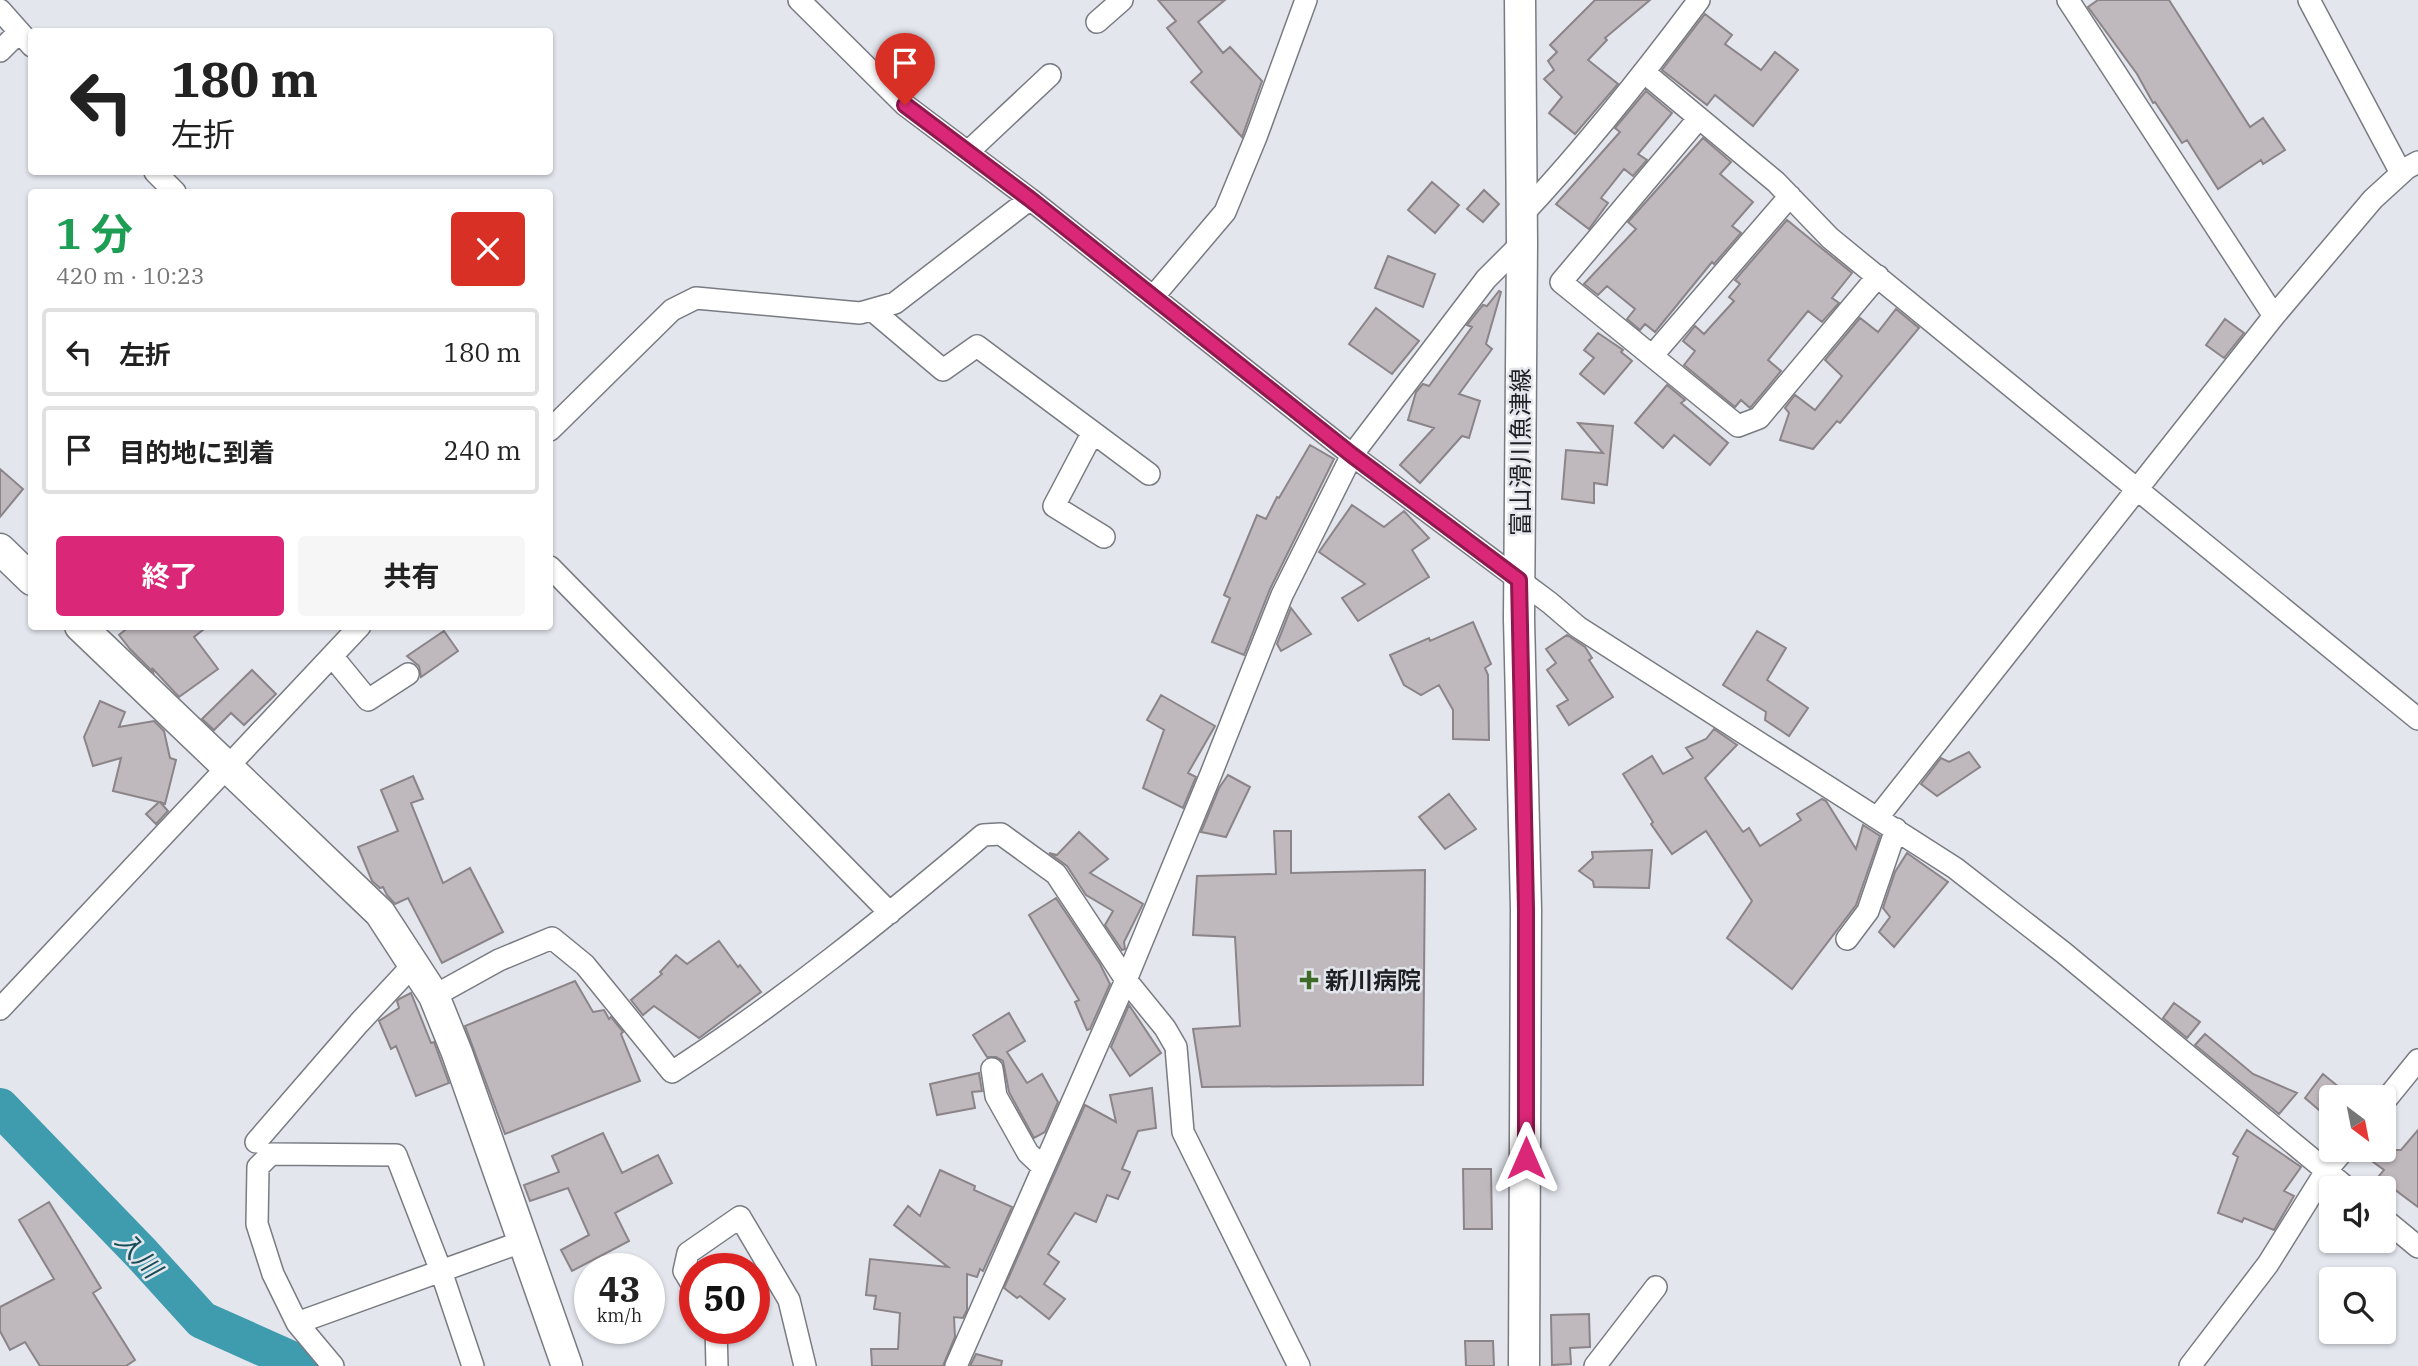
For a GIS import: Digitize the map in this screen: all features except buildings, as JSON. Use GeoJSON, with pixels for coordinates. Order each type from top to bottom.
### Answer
{"type":"FeatureCollection","features":[{"type":"Feature","properties":{"kind":"main road","name":"富山滑川魚津線"},"geometry":{"type":"LineString","coordinates":[[1520,0],[1522,230],[1519,580],[1526,935],[1524,1366]]}},
{"type":"Feature","properties":{"kind":"main road"},"geometry":{"type":"LineString","coordinates":[[0,549],[28,576]]}},
{"type":"Feature","properties":{"kind":"main road"},"geometry":{"type":"LineString","coordinates":[[84,630],[380,913],[434,996],[457,1053],[566,1366]]}},
{"type":"Feature","properties":{"kind":"street"},"geometry":{"type":"LineString","coordinates":[[799,0],[905,105],[1030,199],[1352,455],[1578,627],[1955,868],[2064,953],[2332,1176]]}},
{"type":"Feature","properties":{"kind":"street"},"geometry":{"type":"LineString","coordinates":[[1097,22],[1122,0]]}},
{"type":"Feature","properties":{"kind":"street"},"geometry":{"type":"LineString","coordinates":[[1153,297],[1225,212],[1256,138],[1306,0]]}},
{"type":"Feature","properties":{"kind":"street"},"geometry":{"type":"LineString","coordinates":[[956,1366],[1126,980],[1282,595],[1352,455],[1486,279],[1553,183],[1645,72],[1699,0]]}},
{"type":"Feature","properties":{"kind":"street"},"geometry":{"type":"LineString","coordinates":[[2068,0],[2274,316]]}},
{"type":"Feature","properties":{"kind":"street"},"geometry":{"type":"LineString","coordinates":[[1878,817],[2274,316],[2374,199],[2410,168],[2349,71],[2309,0]]}},
{"type":"Feature","properties":{"kind":"street"},"geometry":{"type":"LineString","coordinates":[[0,10],[25,39],[0,51]]}},
{"type":"Feature","properties":{"kind":"street"},"geometry":{"type":"LineString","coordinates":[[1645,72],[1790,196],[1830,238],[2418,719]]}},
{"type":"Feature","properties":{"kind":"street"},"geometry":{"type":"LineString","coordinates":[[968,152],[1050,75]]}},
{"type":"Feature","properties":{"kind":"street"},"geometry":{"type":"LineString","coordinates":[[1699,118],[1561,282],[1738,426],[1759,418],[1878,276]]}},
{"type":"Feature","properties":{"kind":"street"},"geometry":{"type":"LineString","coordinates":[[158,175],[172,189]]}},
{"type":"Feature","properties":{"kind":"street"},"geometry":{"type":"LineString","coordinates":[[1652,356],[1790,196]]}},
{"type":"Feature","properties":{"kind":"street"},"geometry":{"type":"LineString","coordinates":[[553,427],[672,310],[696,298],[860,313],[872,310],[895,303],[1030,199]]}},
{"type":"Feature","properties":{"kind":"street"},"geometry":{"type":"LineString","coordinates":[[872,310],[943,370],[977,346],[1149,474]]}},
{"type":"Feature","properties":{"kind":"street"},"geometry":{"type":"LineString","coordinates":[[1093,432],[1054,506],[1104,537]]}},
{"type":"Feature","properties":{"kind":"street"},"geometry":{"type":"LineString","coordinates":[[553,571],[890,913]]}},
{"type":"Feature","properties":{"kind":"street"},"geometry":{"type":"LineString","coordinates":[[0,1009],[356,630]]}},
{"type":"Feature","properties":{"kind":"street"},"geometry":{"type":"LineString","coordinates":[[332,656],[368,700],[408,674]]}},
{"type":"Feature","properties":{"kind":"street"},"geometry":{"type":"LineString","coordinates":[[1847,939],[1868,911],[1896,829]]}},
{"type":"Feature","properties":{"kind":"street"},"geometry":{"type":"LineString","coordinates":[[434,996],[499,960],[552,938],[585,965],[672,1072],[717,1043],[890,913],[983,835],[1001,834],[1056,874],[1126,980],[1177,1047],[1182,1132],[1299,1366]]}},
{"type":"Feature","properties":{"kind":"street"},"geometry":{"type":"LineString","coordinates":[[256,1142],[359,1023],[414,965]]}},
{"type":"Feature","properties":{"kind":"street"},"geometry":{"type":"LineString","coordinates":[[2396,1087],[2418,1060]]}},
{"type":"Feature","properties":{"kind":"street"},"geometry":{"type":"LineString","coordinates":[[992,1069],[996,1096],[1028,1153],[1043,1167]]}},
{"type":"Feature","properties":{"kind":"street"},"geometry":{"type":"LineString","coordinates":[[333,1366],[298,1322],[273,1274],[257,1224],[258,1167],[271,1154],[396,1155],[474,1366]]}},
{"type":"Feature","properties":{"kind":"street"},"geometry":{"type":"LineString","coordinates":[[2190,1366],[2268,1264],[2334,1162]]}},
{"type":"Feature","properties":{"kind":"street"},"geometry":{"type":"LineString","coordinates":[[688,1253],[740,1217],[761,1253]]}},
{"type":"Feature","properties":{"kind":"street"},"geometry":{"type":"LineString","coordinates":[[2396,1229],[2418,1247]]}},
{"type":"Feature","properties":{"kind":"street"},"geometry":{"type":"LineString","coordinates":[[298,1322],[524,1241]]}},
{"type":"Feature","properties":{"kind":"street"},"geometry":{"type":"LineString","coordinates":[[770,1268],[789,1300],[804,1366]]}},
{"type":"Feature","properties":{"kind":"street"},"geometry":{"type":"LineString","coordinates":[[1595,1366],[1656,1287]]}},
{"type":"Feature","properties":{"kind":"street"},"geometry":{"type":"LineString","coordinates":[[716,1344],[717,1366]]}},
{"type":"Feature","properties":{"kind":"waterway","name":"入川"},"geometry":{"type":"LineString","coordinates":[[0,1107],[202,1320],[305,1366]]}},
{"type":"Feature","properties":{"kind":"place","name":"新川病院"},"geometry":{"type":"Point","coordinates":[1309,980]}},
{"type":"Feature","properties":{"kind":"route"},"geometry":{"type":"LineString","coordinates":[[905,105],[1030,199],[1352,455],[1519,580],[1526,909],[1526,1158]]}}]}
